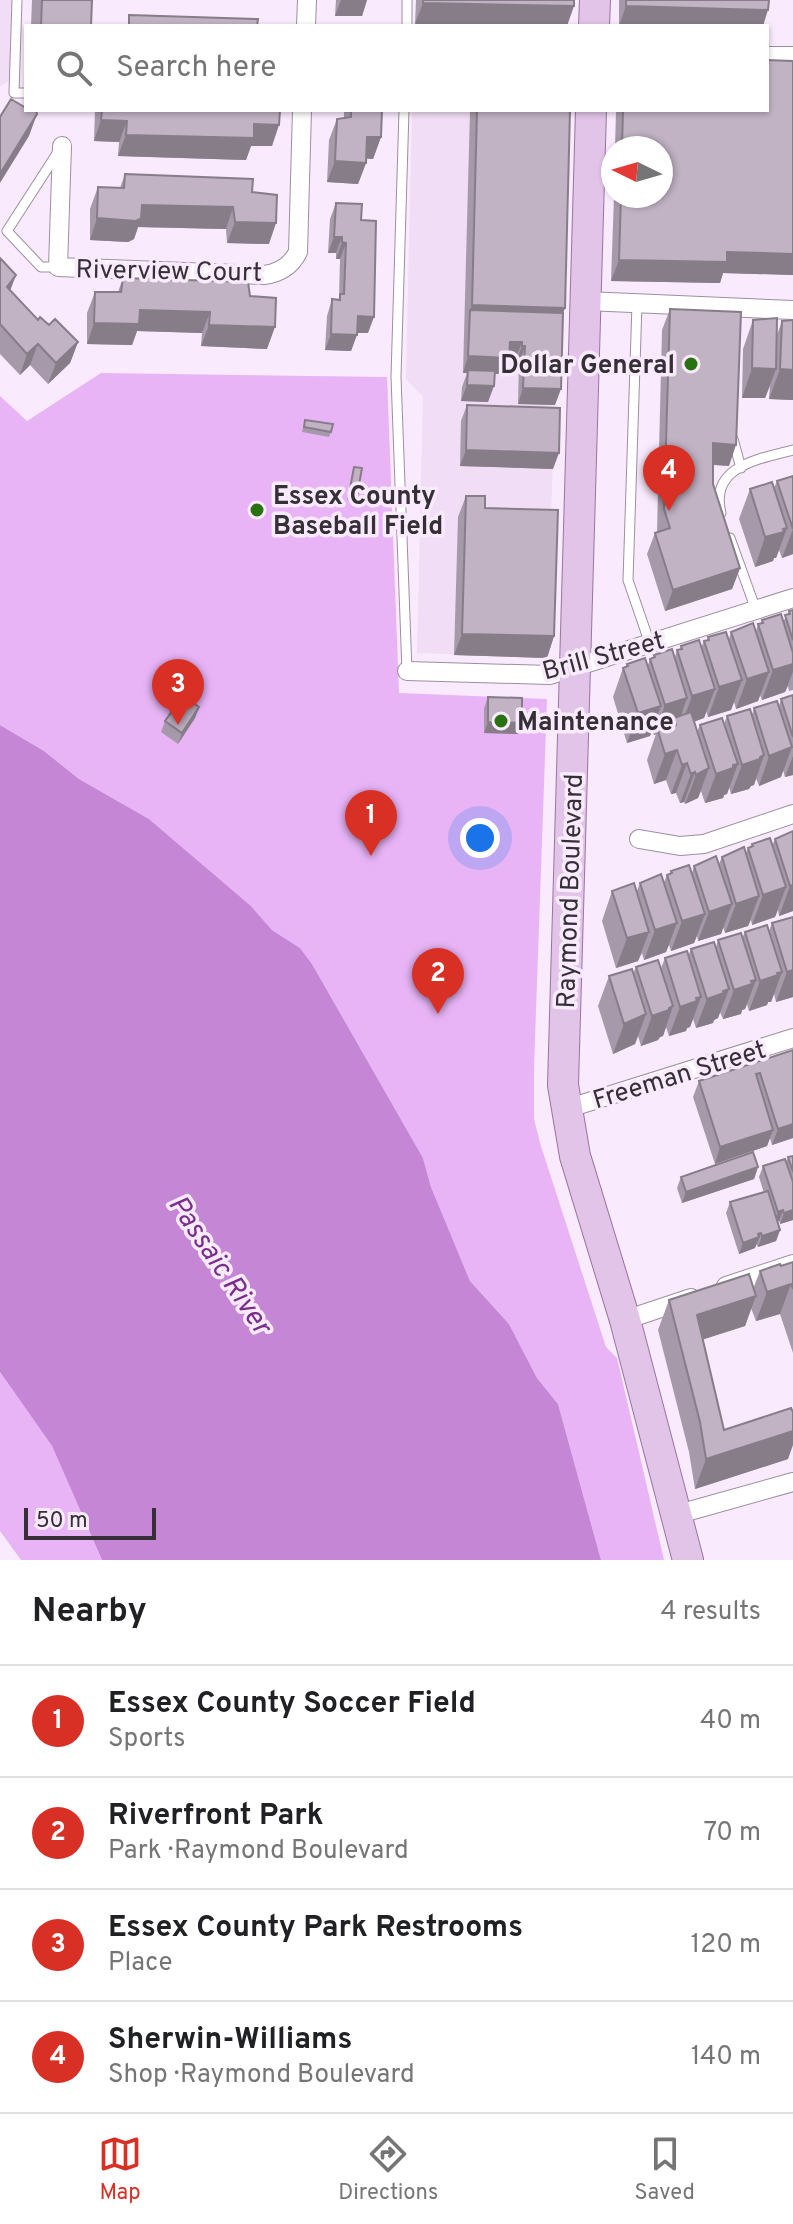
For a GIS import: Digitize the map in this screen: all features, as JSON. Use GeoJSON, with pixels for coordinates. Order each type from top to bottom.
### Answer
{"type":"FeatureCollection","features":[{"type":"Feature","properties":{"kind":"main road"},"geometry":{"type":"LineString","coordinates":[[594,24],[595,0]]}},
{"type":"Feature","properties":{"kind":"main road","name":"Raymond Boulevard"},"geometry":{"type":"LineString","coordinates":[[591,112],[563,1067],[566,1109],[575,1156],[625,1320],[688,1560]]}},
{"type":"Feature","properties":{"kind":"street"},"geometry":{"type":"LineString","coordinates":[[306,24],[307,0]]}},
{"type":"Feature","properties":{"kind":"street"},"geometry":{"type":"LineString","coordinates":[[769,56],[793,56]]}},
{"type":"Feature","properties":{"kind":"street","name":"Riverview Court"},"geometry":{"type":"LineString","coordinates":[[62,146],[58,267],[264,275],[287,267],[298,252],[302,112]]}},
{"type":"Feature","properties":{"kind":"street"},"geometry":{"type":"LineString","coordinates":[[586,301],[637,303],[737,315],[793,310]]}},
{"type":"Feature","properties":{"kind":"street","name":"Brill Street"},"geometry":{"type":"LineString","coordinates":[[407,671],[550,675],[793,598]]}},
{"type":"Feature","properties":{"kind":"street"},"geometry":{"type":"LineString","coordinates":[[639,839],[680,846],[704,844],[793,814]]}},
{"type":"Feature","properties":{"kind":"street","name":"Freeman Street"},"geometry":{"type":"LineString","coordinates":[[566,1109],[793,1038]]}},
{"type":"Feature","properties":{"kind":"street"},"geometry":{"type":"LineString","coordinates":[[625,1320],[793,1264]]}},
{"type":"Feature","properties":{"kind":"street"},"geometry":{"type":"LineString","coordinates":[[675,1515],[793,1482]]}},
{"type":"Feature","properties":{"kind":"lane"},"geometry":{"type":"LineString","coordinates":[[17,0],[14,93],[24,93]]}},
{"type":"Feature","properties":{"kind":"lane"},"geometry":{"type":"LineString","coordinates":[[407,0],[407,24]]}},
{"type":"Feature","properties":{"kind":"lane"},"geometry":{"type":"LineString","coordinates":[[404,112],[396,377],[407,671]]}},
{"type":"Feature","properties":{"kind":"lane"},"geometry":{"type":"LineString","coordinates":[[58,267],[41,267],[4,235],[62,146]]}},
{"type":"Feature","properties":{"kind":"lane"},"geometry":{"type":"LineString","coordinates":[[637,303],[628,580],[650,644]]}},
{"type":"Feature","properties":{"kind":"lane"},"geometry":{"type":"LineString","coordinates":[[734,427],[733,442],[741,468]]}},
{"type":"Feature","properties":{"kind":"lane"},"geometry":{"type":"LineString","coordinates":[[756,610],[719,502],[720,486],[729,474],[753,461],[793,450]]}},
{"type":"Feature","properties":{"kind":"shaded area"},"geometry":{"type":"Polygon","coordinates":[[[0,0],[13,0],[12,79],[0,86],[0,0]]]}},
{"type":"Feature","properties":{"kind":"shaded area"},"geometry":{"type":"Polygon","coordinates":[[[412,112],[563,112],[547,658],[417,653],[423,397],[406,379],[412,112]]]}},
{"type":"Feature","properties":{"kind":"shaded area"},"geometry":{"type":"Polygon","coordinates":[[[101,373],[387,377],[399,693],[547,699],[534,1119],[606,1347],[617,1358],[664,1560],[601,1560],[558,1404],[537,1378],[509,1324],[470,1281],[431,1187],[423,1158],[300,948],[272,930],[251,906],[149,819],[79,779],[44,751],[0,725],[0,396],[27,421],[101,373]]]}},
{"type":"Feature","properties":{"kind":"shaded area"},"geometry":{"type":"Polygon","coordinates":[[[0,1372],[52,1446],[102,1560],[21,1560],[0,1531],[0,1372]]]}},
{"type":"Feature","properties":{"kind":"water","name":"Passaic River"},"geometry":{"type":"Polygon","coordinates":[[[0,725],[44,751],[79,779],[149,819],[251,906],[272,930],[300,948],[312,964],[423,1158],[431,1187],[470,1281],[509,1324],[537,1378],[558,1404],[601,1560],[102,1560],[52,1446],[0,1372],[0,725]]]}},
{"type":"Feature","properties":{"kind":"building"},"geometry":{"type":"Polygon","coordinates":[[[42,0],[92,0],[91,24],[41,24],[42,0]]]}},
{"type":"Feature","properties":{"kind":"building"},"geometry":{"type":"Polygon","coordinates":[[[423,0],[574,0],[574,6],[423,3],[423,0]]]}},
{"type":"Feature","properties":{"kind":"building"},"geometry":{"type":"Polygon","coordinates":[[[626,0],[769,0],[768,10],[626,6],[626,0]]]}},
{"type":"Feature","properties":{"kind":"building"},"geometry":{"type":"Polygon","coordinates":[[[129,15],[258,19],[257,24],[129,24],[129,15]]]}},
{"type":"Feature","properties":{"kind":"building"},"geometry":{"type":"Polygon","coordinates":[[[769,60],[793,61],[793,254],[727,252],[727,262],[619,260],[621,208],[673,208],[673,136],[622,136],[623,112],[769,112],[769,60]]]}},
{"type":"Feature","properties":{"kind":"building"},"geometry":{"type":"Polygon","coordinates":[[[11,99],[24,107],[24,112],[37,114],[0,174],[0,117],[11,99]]]}},
{"type":"Feature","properties":{"kind":"building"},"geometry":{"type":"Polygon","coordinates":[[[102,112],[280,112],[279,125],[254,124],[254,138],[126,135],[127,121],[101,120],[102,112]]]}},
{"type":"Feature","properties":{"kind":"building"},"geometry":{"type":"Polygon","coordinates":[[[351,112],[382,112],[381,137],[367,137],[366,163],[335,161],[337,119],[351,117],[351,112]]]}},
{"type":"Feature","properties":{"kind":"building"},"geometry":{"type":"Polygon","coordinates":[[[477,112],[570,112],[565,308],[472,305],[477,112]]]}},
{"type":"Feature","properties":{"kind":"building"},"geometry":{"type":"Polygon","coordinates":[[[125,174],[253,179],[252,192],[277,195],[276,223],[235,222],[233,207],[142,205],[141,218],[136,221],[97,218],[98,187],[124,188],[125,174]]]}},
{"type":"Feature","properties":{"kind":"building"},"geometry":{"type":"Polygon","coordinates":[[[336,203],[362,204],[361,220],[376,221],[374,317],[358,316],[357,335],[331,334],[332,299],[340,300],[340,294],[344,294],[346,243],[342,242],[342,237],[334,237],[336,203]]]}},
{"type":"Feature","properties":{"kind":"building"},"geometry":{"type":"Polygon","coordinates":[[[0,258],[16,275],[7,287],[38,320],[40,317],[49,325],[55,319],[78,342],[56,363],[38,344],[27,354],[0,324],[0,258]]]}},
{"type":"Feature","properties":{"kind":"building"},"geometry":{"type":"Polygon","coordinates":[[[123,278],[248,282],[250,296],[276,298],[275,327],[209,325],[210,312],[140,310],[139,324],[94,323],[95,292],[121,292],[123,278]]]}},
{"type":"Feature","properties":{"kind":"building"},"geometry":{"type":"Polygon","coordinates":[[[670,309],[741,312],[736,445],[713,443],[713,484],[740,568],[673,590],[655,533],[670,528],[664,509],[670,309]]]}},
{"type":"Feature","properties":{"kind":"building"},"geometry":{"type":"Polygon","coordinates":[[[470,310],[563,313],[561,389],[523,388],[525,346],[522,342],[510,342],[509,358],[468,356],[470,310]]]}},
{"type":"Feature","properties":{"kind":"building"},"geometry":{"type":"Polygon","coordinates":[[[777,318],[776,369],[752,368],[753,320],[777,318]]]}},
{"type":"Feature","properties":{"kind":"building"},"geometry":{"type":"Polygon","coordinates":[[[793,320],[793,370],[780,369],[782,321],[793,320]]]}},
{"type":"Feature","properties":{"kind":"building"},"geometry":{"type":"Polygon","coordinates":[[[468,370],[495,371],[494,386],[467,385],[468,370]]]}},
{"type":"Feature","properties":{"kind":"building"},"geometry":{"type":"Polygon","coordinates":[[[467,405],[560,408],[559,453],[466,450],[467,405]]]}},
{"type":"Feature","properties":{"kind":"building"},"geometry":{"type":"Polygon","coordinates":[[[305,420],[333,424],[331,432],[304,427],[305,420]]]}},
{"type":"Feature","properties":{"kind":"building"},"geometry":{"type":"Polygon","coordinates":[[[354,467],[362,468],[357,496],[349,494],[354,467]]]}},
{"type":"Feature","properties":{"kind":"building"},"geometry":{"type":"Polygon","coordinates":[[[793,476],[793,529],[777,481],[793,476]]]}},
{"type":"Feature","properties":{"kind":"building"},"geometry":{"type":"Polygon","coordinates":[[[772,482],[787,528],[783,529],[784,532],[765,537],[750,489],[772,482]]]}},
{"type":"Feature","properties":{"kind":"building"},"geometry":{"type":"Polygon","coordinates":[[[466,496],[485,496],[485,508],[558,510],[554,636],[462,634],[466,496]]]}},
{"type":"Feature","properties":{"kind":"building"},"geometry":{"type":"Polygon","coordinates":[[[793,610],[793,640],[785,615],[793,610]]]}},
{"type":"Feature","properties":{"kind":"building"},"geometry":{"type":"Polygon","coordinates":[[[781,614],[793,653],[793,664],[773,670],[758,624],[781,614]]]}},
{"type":"Feature","properties":{"kind":"building"},"geometry":{"type":"Polygon","coordinates":[[[753,623],[769,672],[747,679],[731,632],[753,623]]]}},
{"type":"Feature","properties":{"kind":"building"},"geometry":{"type":"Polygon","coordinates":[[[726,632],[742,680],[719,687],[704,641],[726,632]]]}},
{"type":"Feature","properties":{"kind":"building"},"geometry":{"type":"Polygon","coordinates":[[[699,640],[715,689],[692,696],[677,650],[699,640]]]}},
{"type":"Feature","properties":{"kind":"building"},"geometry":{"type":"Polygon","coordinates":[[[672,649],[687,698],[665,705],[650,659],[672,649]]]}},
{"type":"Feature","properties":{"kind":"building"},"geometry":{"type":"Polygon","coordinates":[[[645,658],[661,706],[638,713],[623,668],[645,658]]]}},
{"type":"Feature","properties":{"kind":"building"},"geometry":{"type":"Polygon","coordinates":[[[793,695],[793,737],[781,699],[793,695]]]}},
{"type":"Feature","properties":{"kind":"building"},"geometry":{"type":"Polygon","coordinates":[[[183,696],[199,707],[182,733],[165,721],[183,696]]]}},
{"type":"Feature","properties":{"kind":"building"},"geometry":{"type":"Polygon","coordinates":[[[488,697],[522,698],[522,723],[488,722],[488,697]]]}},
{"type":"Feature","properties":{"kind":"building"},"geometry":{"type":"Polygon","coordinates":[[[777,701],[792,747],[769,756],[754,708],[777,701]]]}},
{"type":"Feature","properties":{"kind":"building"},"geometry":{"type":"Polygon","coordinates":[[[750,709],[764,755],[742,765],[727,716],[750,709]]]}},
{"type":"Feature","properties":{"kind":"building"},"geometry":{"type":"Polygon","coordinates":[[[691,712],[709,768],[696,775],[695,772],[691,774],[687,763],[682,765],[677,750],[665,754],[658,731],[676,725],[674,718],[691,712]]]}},
{"type":"Feature","properties":{"kind":"building"},"geometry":{"type":"Polygon","coordinates":[[[722,718],[738,764],[716,774],[700,725],[722,718]]]}},
{"type":"Feature","properties":{"kind":"building"},"geometry":{"type":"Polygon","coordinates":[[[793,831],[793,885],[790,886],[775,839],[793,831]]]}},
{"type":"Feature","properties":{"kind":"building"},"geometry":{"type":"Polygon","coordinates":[[[770,838],[786,887],[763,895],[748,848],[770,838]]]}},
{"type":"Feature","properties":{"kind":"building"},"geometry":{"type":"Polygon","coordinates":[[[744,847],[759,896],[736,904],[722,857],[744,847]]]}},
{"type":"Feature","properties":{"kind":"building"},"geometry":{"type":"Polygon","coordinates":[[[716,856],[732,904],[709,912],[694,866],[716,856]]]}},
{"type":"Feature","properties":{"kind":"building"},"geometry":{"type":"Polygon","coordinates":[[[689,865],[705,914],[682,921],[667,875],[689,865]]]}},
{"type":"Feature","properties":{"kind":"building"},"geometry":{"type":"Polygon","coordinates":[[[661,874],[677,923],[655,930],[640,883],[661,874]]]}},
{"type":"Feature","properties":{"kind":"building"},"geometry":{"type":"Polygon","coordinates":[[[634,883],[649,932],[627,938],[612,891],[634,883]]]}},
{"type":"Feature","properties":{"kind":"building"},"geometry":{"type":"Polygon","coordinates":[[[793,917],[793,970],[787,972],[772,923],[793,917]]]}},
{"type":"Feature","properties":{"kind":"building"},"geometry":{"type":"Polygon","coordinates":[[[767,925],[782,972],[760,981],[745,932],[767,925]]]}},
{"type":"Feature","properties":{"kind":"building"},"geometry":{"type":"Polygon","coordinates":[[[741,933],[756,980],[734,990],[718,940],[741,933]]]}},
{"type":"Feature","properties":{"kind":"building"},"geometry":{"type":"Polygon","coordinates":[[[714,942],[729,989],[707,999],[691,949],[714,942]]]}},
{"type":"Feature","properties":{"kind":"building"},"geometry":{"type":"Polygon","coordinates":[[[687,951],[701,997],[680,1007],[665,958],[687,951]]]}},
{"type":"Feature","properties":{"kind":"building"},"geometry":{"type":"Polygon","coordinates":[[[658,960],[673,1006],[652,1016],[636,967],[658,960]]]}},
{"type":"Feature","properties":{"kind":"building"},"geometry":{"type":"Polygon","coordinates":[[[632,969],[646,1014],[624,1024],[609,976],[632,969]]]}},
{"type":"Feature","properties":{"kind":"building"},"geometry":{"type":"Polygon","coordinates":[[[793,1050],[793,1124],[778,1129],[760,1073],[756,1074],[773,1130],[720,1147],[699,1081],[793,1050]]]}},
{"type":"Feature","properties":{"kind":"building"},"geometry":{"type":"Polygon","coordinates":[[[753,1152],[758,1167],[686,1192],[681,1177],[753,1152]]]}},
{"type":"Feature","properties":{"kind":"building"},"geometry":{"type":"Polygon","coordinates":[[[785,1159],[793,1182],[793,1210],[784,1213],[783,1210],[778,1212],[763,1166],[785,1159]]]}},
{"type":"Feature","properties":{"kind":"building"},"geometry":{"type":"Polygon","coordinates":[[[768,1191],[780,1230],[762,1236],[758,1234],[759,1237],[743,1243],[730,1202],[768,1191]]]}},
{"type":"Feature","properties":{"kind":"building"},"geometry":{"type":"Polygon","coordinates":[[[793,1262],[793,1289],[791,1284],[767,1292],[760,1271],[793,1262]]]}},
{"type":"Feature","properties":{"kind":"building"},"geometry":{"type":"Polygon","coordinates":[[[749,1274],[756,1296],[697,1315],[724,1430],[791,1408],[793,1431],[706,1459],[700,1422],[669,1300],[749,1274]]]}},
{"type":"Feature","properties":{"kind":"place","name":"Dollar General"},"geometry":{"type":"Point","coordinates":[691,364]}},
{"type":"Feature","properties":{"kind":"place","name":"Essex County Baseball Field"},"geometry":{"type":"Point","coordinates":[257,510]}},
{"type":"Feature","properties":{"kind":"place","name":"Sherwin-Williams"},"geometry":{"type":"Point","coordinates":[669,511]}},
{"type":"Feature","properties":{"kind":"place","name":"Maintenance"},"geometry":{"type":"Point","coordinates":[501,721]}},
{"type":"Feature","properties":{"kind":"place","name":"Essex County Park Restrooms"},"geometry":{"type":"Point","coordinates":[178,725]}},
{"type":"Feature","properties":{"kind":"place","name":"Essex County Soccer Field"},"geometry":{"type":"Point","coordinates":[371,856]}},
{"type":"Feature","properties":{"kind":"place","name":"Riverfront Park"},"geometry":{"type":"Point","coordinates":[438,1014]}}]}
